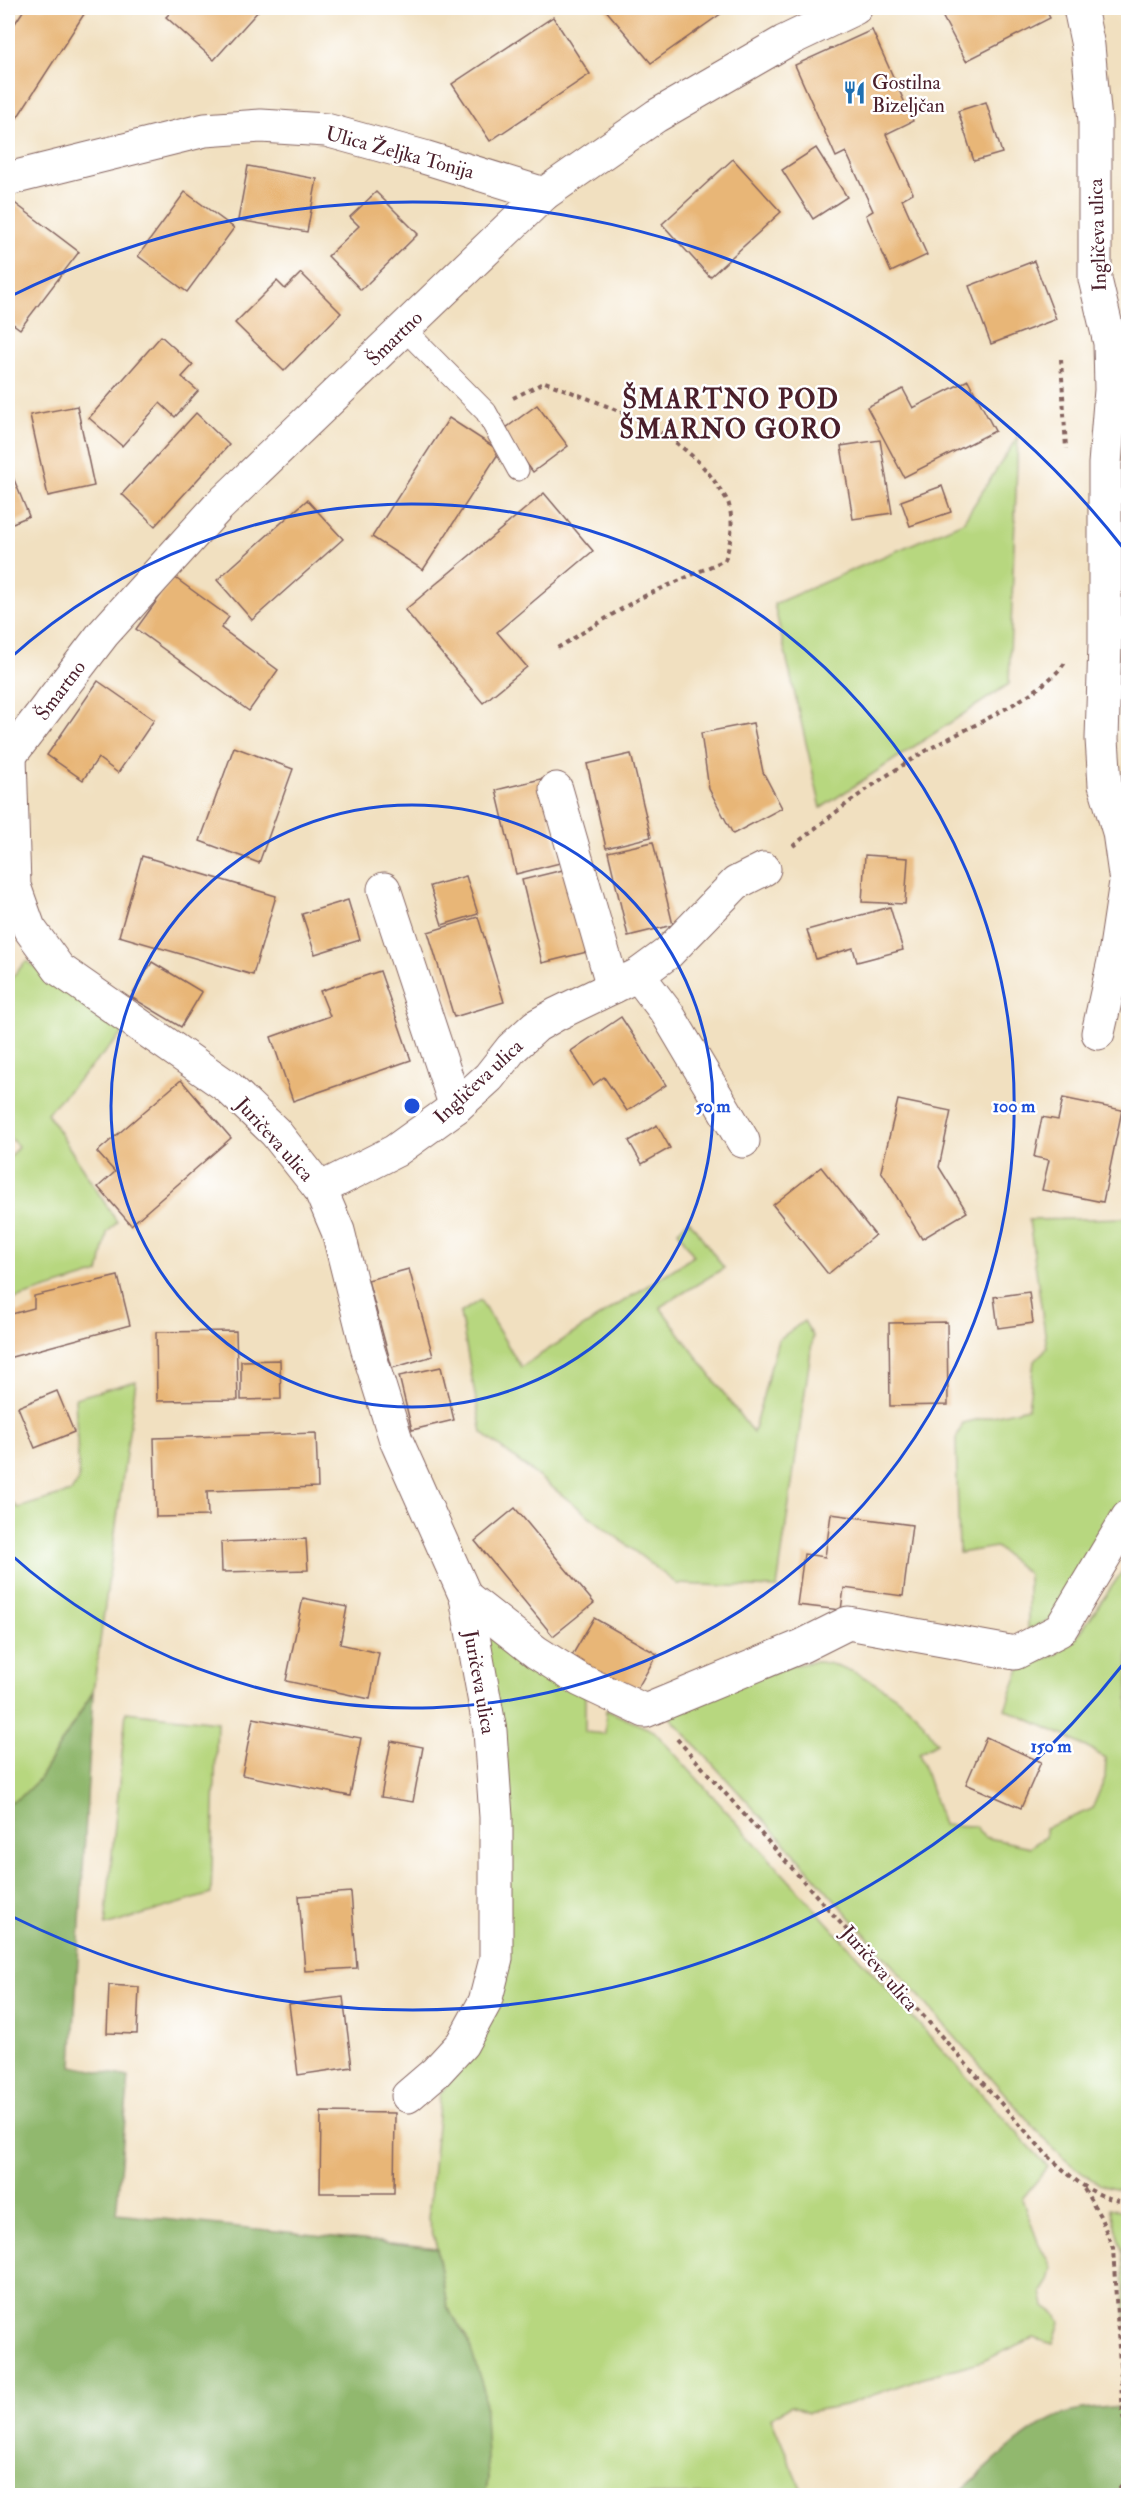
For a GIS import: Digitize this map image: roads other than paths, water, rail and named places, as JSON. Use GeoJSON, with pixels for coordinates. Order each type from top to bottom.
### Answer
{"type":"FeatureCollection","features":[{"type":"Feature","properties":{"kind":"street","name":"Šmartno"},"geometry":{"type":"LineString","coordinates":[[9,757],[103,634],[217,508],[544,194],[656,116],[784,42],[855,8]]}},
{"type":"Feature","properties":{"kind":"street","name":"Ingličeva ulica"},"geometry":{"type":"LineString","coordinates":[[1080,8],[1088,46],[1095,121],[1095,279],[1110,343],[1111,390],[1106,464],[1102,738],[1104,785],[1119,832],[1126,882],[1114,961],[1098,1033]]}},
{"type":"Feature","properties":{"kind":"street","name":"Ulica Željka Tonija"},"geometry":{"type":"LineString","coordinates":[[8,179],[205,130],[261,126],[326,130],[544,194]]}},
{"type":"Feature","properties":{"kind":"street","name":"Juričeva ulica"},"geometry":{"type":"LineString","coordinates":[[9,757],[14,886],[29,927],[35,936],[59,969],[228,1087],[275,1132],[320,1189],[338,1231],[367,1347],[396,1440],[466,1597],[491,1753],[496,1817],[496,1959],[486,2002],[462,2044],[436,2072],[408,2096]]}},
{"type":"Feature","properties":{"kind":"street"},"geometry":{"type":"LineString","coordinates":[[556,789],[625,981],[667,1013],[743,1141]]}},
{"type":"Feature","properties":{"kind":"street","name":"Ingličeva ulica"},"geometry":{"type":"LineString","coordinates":[[320,1189],[395,1151],[456,1107],[489,1077],[511,1049],[536,1026],[625,981],[668,953],[736,883],[764,869]]}},
{"type":"Feature","properties":{"kind":"street"},"geometry":{"type":"LineString","coordinates":[[384,890],[456,1107]]}},
{"type":"Feature","properties":{"kind":"street","name":"Juričeva ulica"},"geometry":{"type":"LineString","coordinates":[[466,1597],[536,1652],[580,1680],[645,1712],[802,1646],[848,1623],[1015,1653],[1060,1630],[1128,1516]]}},
{"type":"Feature","properties":{"kind":"lane"},"geometry":{"type":"LineString","coordinates":[[404,329],[486,412],[518,470]]}},
{"type":"Feature","properties":{"kind":"place","name":"Gostilna Bizeljčan"},"geometry":{"type":"Point","coordinates":[854,93]}},
{"type":"Feature","properties":{"kind":"district","name":"ŠMARTNO POD ŠMARNO GORO"},"geometry":{"type":"Point","coordinates":[731,414]}}]}
